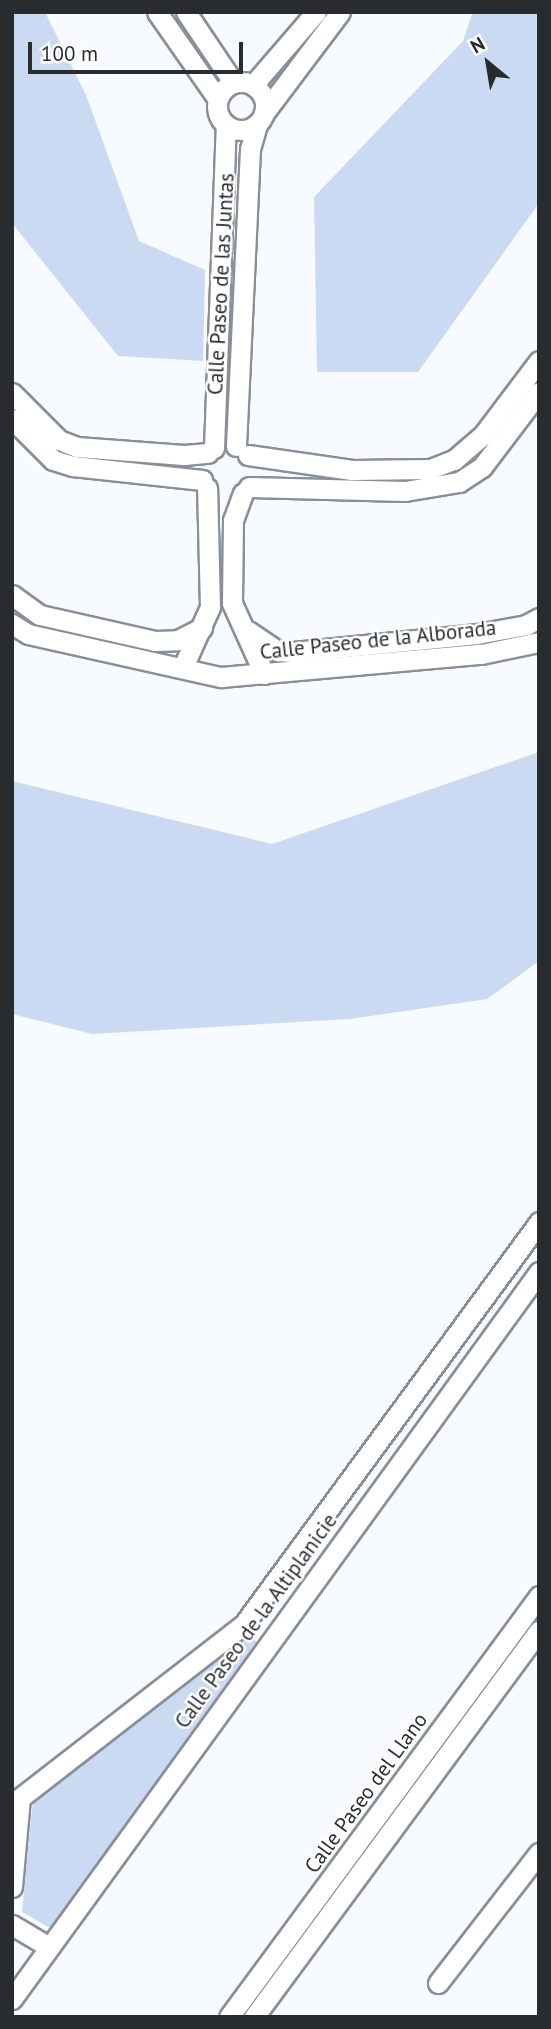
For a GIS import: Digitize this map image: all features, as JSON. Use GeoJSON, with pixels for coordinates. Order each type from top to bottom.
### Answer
{"type":"FeatureCollection","features":[{"type":"Feature","properties":{"kind":"street"},"geometry":{"type":"LineString","coordinates":[[157,12],[217,98]]}},
{"type":"Feature","properties":{"kind":"street"},"geometry":{"type":"LineString","coordinates":[[186,12],[233,82],[253,85],[261,92],[260,118]]}},
{"type":"Feature","properties":{"kind":"street"},"geometry":{"type":"LineString","coordinates":[[253,85],[316,12]]}},
{"type":"Feature","properties":{"kind":"street"},"geometry":{"type":"LineString","coordinates":[[233,82],[217,98],[216,109],[226,125],[242,130],[260,118],[340,12]]}},
{"type":"Feature","properties":{"kind":"street","name":"Calle Paseo de las Juntas"},"geometry":{"type":"LineString","coordinates":[[242,451],[250,149],[260,118]]}},
{"type":"Feature","properties":{"kind":"street","name":"Calle Paseo de las Juntas"},"geometry":{"type":"LineString","coordinates":[[211,450],[226,125]]}},
{"type":"Feature","properties":{"kind":"street"},"geometry":{"type":"LineString","coordinates":[[12,419],[53,460],[72,466],[204,484],[225,498],[246,490],[405,491],[459,482],[482,467],[532,390],[539,361]]}},
{"type":"Feature","properties":{"kind":"street"},"geometry":{"type":"LineString","coordinates":[[12,393],[59,440],[77,447],[184,455],[211,450],[242,451],[352,470],[429,469],[454,460],[532,390]]}},
{"type":"Feature","properties":{"kind":"street"},"geometry":{"type":"LineString","coordinates":[[183,667],[206,620],[204,484],[201,466],[211,450]]}},
{"type":"Feature","properties":{"kind":"street"},"geometry":{"type":"LineString","coordinates":[[242,451],[254,469],[233,520],[230,551],[234,611],[248,631],[264,674]]}},
{"type":"Feature","properties":{"kind":"street"},"geometry":{"type":"LineString","coordinates":[[12,595],[40,615],[155,640],[178,640],[206,620],[234,611]]}},
{"type":"Feature","properties":{"kind":"street","name":"Calle Paseo de la Alborada"},"geometry":{"type":"LineString","coordinates":[[248,631],[278,651],[293,652],[477,634],[526,625],[539,618]]}},
{"type":"Feature","properties":{"kind":"street","name":"Calle Paseo de la Alborada"},"geometry":{"type":"LineString","coordinates":[[12,624],[29,634],[221,677],[481,654],[539,642]]}},
{"type":"Feature","properties":{"kind":"street","name":"Calle Paseo de la Altiplanicie"},"geometry":{"type":"LineString","coordinates":[[12,1887],[20,1798],[244,1624],[539,1222]]}},
{"type":"Feature","properties":{"kind":"street","name":"Calle Paseo de la Altiplanicie"},"geometry":{"type":"LineString","coordinates":[[12,1999],[539,1272]]}},
{"type":"Feature","properties":{"kind":"street"},"geometry":{"type":"LineString","coordinates":[[478,1305],[502,1323]]}},
{"type":"Feature","properties":{"kind":"street","name":"Calle Paseo del Llano"},"geometry":{"type":"LineString","coordinates":[[254,2017],[319,1912],[539,1595]]}},
{"type":"Feature","properties":{"kind":"street"},"geometry":{"type":"LineString","coordinates":[[244,1624],[267,1644]]}},
{"type":"Feature","properties":{"kind":"street","name":"Calle Paseo del Llano"},"geometry":{"type":"LineString","coordinates":[[229,2017],[319,1912],[539,1631]]}},
{"type":"Feature","properties":{"kind":"street"},"geometry":{"type":"LineString","coordinates":[[438,1983],[539,1853]]}},
{"type":"Feature","properties":{"kind":"street"},"geometry":{"type":"LineString","coordinates":[[12,1924],[49,1947]]}},
{"type":"Feature","properties":{"kind":"shaded area"},"geometry":{"type":"Polygon","coordinates":[[[12,12],[45,12],[86,95],[139,241],[205,270],[203,361],[118,356],[12,223],[12,12]]]}},
{"type":"Feature","properties":{"kind":"shaded area"},"geometry":{"type":"Polygon","coordinates":[[[473,12],[539,12],[539,203],[418,372],[317,372],[314,197],[463,41],[473,12]]]}},
{"type":"Feature","properties":{"kind":"shaded area"},"geometry":{"type":"Polygon","coordinates":[[[539,752],[539,961],[487,999],[350,1019],[92,1034],[12,1014],[12,781],[272,844],[539,752]]]}},
{"type":"Feature","properties":{"kind":"shaded area"},"geometry":{"type":"Polygon","coordinates":[[[243,1631],[260,1644],[50,1928],[22,1912],[32,1808],[39,1793],[243,1631]]]}}]}
